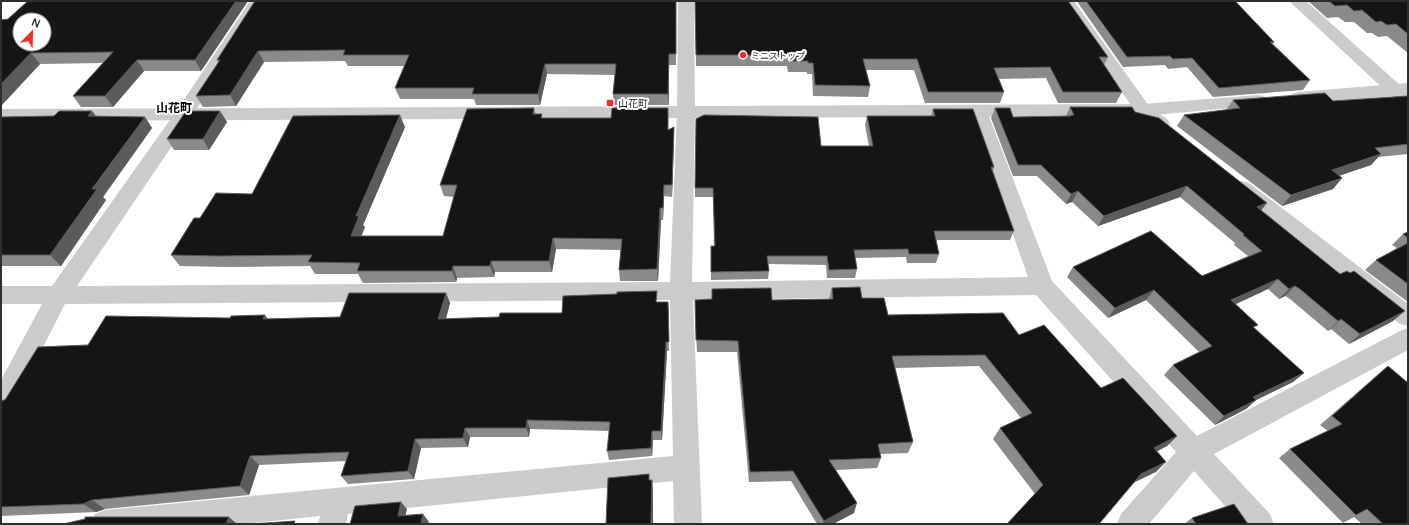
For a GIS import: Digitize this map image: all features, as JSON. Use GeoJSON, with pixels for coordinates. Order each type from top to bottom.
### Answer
{"type":"FeatureCollection","features":[{"type":"Feature","properties":{"kind":"street"},"geometry":{"type":"LineString","coordinates":[[1,404],[59,294],[184,114],[258,1]]}},
{"type":"Feature","properties":{"kind":"street"},"geometry":{"type":"LineString","coordinates":[[686,1],[686,113],[681,291],[688,524]]}},
{"type":"Feature","properties":{"kind":"street"},"geometry":{"type":"LineString","coordinates":[[1066,1],[1144,110],[1175,135]]}},
{"type":"Feature","properties":{"kind":"street"},"geometry":{"type":"LineString","coordinates":[[1297,1],[1404,92]]}},
{"type":"Feature","properties":{"kind":"street"},"geometry":{"type":"LineString","coordinates":[[1,114],[686,113],[1144,110],[1281,99],[1404,92]]}},
{"type":"Feature","properties":{"kind":"street"},"geometry":{"type":"LineString","coordinates":[[978,111],[1042,286],[1260,524]]}},
{"type":"Feature","properties":{"kind":"street"},"geometry":{"type":"LineString","coordinates":[[1225,174],[1408,318]]}},
{"type":"Feature","properties":{"kind":"street"},"geometry":{"type":"LineString","coordinates":[[1,295],[681,291],[1042,286]]}},
{"type":"Feature","properties":{"kind":"street"},"geometry":{"type":"LineString","coordinates":[[1131,524],[1194,452],[1408,338]]}},
{"type":"Feature","properties":{"kind":"street"},"geometry":{"type":"LineString","coordinates":[[105,524],[334,513],[687,468]]}},
{"type":"Feature","properties":{"kind":"building"},"geometry":{"type":"Polygon","coordinates":[[[28,1],[236,1],[195,60],[137,60],[105,96],[73,96],[113,52],[31,53],[1,84],[1,20],[8,19],[12,15],[12,52],[52,52],[52,12],[16,12],[28,1]]]}},
{"type":"Feature","properties":{"kind":"building"},"geometry":{"type":"Polygon","coordinates":[[[255,1],[676,1],[676,54],[669,54],[668,94],[613,94],[616,64],[545,64],[538,94],[472,94],[474,88],[395,88],[409,55],[343,55],[345,50],[258,51],[230,95],[196,96],[220,60],[217,60],[255,1]]]}},
{"type":"Feature","properties":{"kind":"building"},"geometry":{"type":"Polygon","coordinates":[[[695,1],[1068,1],[1108,57],[1099,57],[1122,92],[1063,92],[1050,67],[994,68],[1004,92],[928,92],[917,59],[863,59],[870,86],[815,85],[813,63],[808,63],[808,61],[789,61],[788,55],[696,55],[695,1]]]}},
{"type":"Feature","properties":{"kind":"building"},"geometry":{"type":"Polygon","coordinates":[[[1086,1],[1235,1],[1274,42],[1270,42],[1310,80],[1219,88],[1192,58],[1173,59],[1170,56],[1127,57],[1086,1]]]}},
{"type":"Feature","properties":{"kind":"building"},"geometry":{"type":"Polygon","coordinates":[[[1329,1],[1408,1],[1408,34],[1396,24],[1387,25],[1381,21],[1376,22],[1362,10],[1354,11],[1347,5],[1335,6],[1329,1]]]}},
{"type":"Feature","properties":{"kind":"building"},"geometry":{"type":"Polygon","coordinates":[[[1325,93],[1333,101],[1408,96],[1408,144],[1375,148],[1381,154],[1332,170],[1342,178],[1291,195],[1184,115],[1240,108],[1233,100],[1325,93]]]}},
{"type":"Feature","properties":{"kind":"building"},"geometry":{"type":"Polygon","coordinates":[[[1070,107],[1132,107],[1135,112],[1159,118],[1267,203],[1257,207],[1340,274],[1347,271],[1350,273],[1354,271],[1405,311],[1360,334],[1341,319],[1338,321],[1300,289],[1295,286],[1289,289],[1278,279],[1231,300],[1258,325],[1253,327],[1304,373],[1253,397],[1256,400],[1224,416],[1173,365],[1212,346],[1154,290],[1115,308],[1073,267],[1151,231],[1202,276],[1262,251],[1187,186],[1104,216],[1078,191],[1071,194],[1041,165],[1018,165],[995,108],[1010,108],[1013,117],[1071,116],[1074,115],[1070,107]]]}},
{"type":"Feature","properties":{"kind":"building"},"geometry":{"type":"Polygon","coordinates":[[[534,108],[533,114],[542,114],[541,118],[611,118],[612,108],[668,108],[668,130],[674,127],[672,185],[664,185],[663,208],[660,208],[657,269],[619,270],[622,239],[553,238],[549,261],[491,261],[490,266],[453,266],[452,271],[357,271],[360,263],[308,262],[312,255],[171,255],[194,218],[200,218],[216,193],[252,194],[293,116],[400,115],[356,216],[359,216],[351,236],[443,236],[457,185],[440,185],[467,109],[534,108]]]}},
{"type":"Feature","properties":{"kind":"building"},"geometry":{"type":"Polygon","coordinates":[[[933,109],[973,109],[994,167],[991,167],[1014,231],[934,231],[939,254],[909,254],[908,249],[854,250],[857,269],[829,270],[827,256],[767,256],[769,271],[711,272],[711,246],[715,246],[713,188],[695,188],[696,119],[704,115],[818,117],[821,146],[873,146],[867,116],[935,116],[933,109]]]}},
{"type":"Feature","properties":{"kind":"building"},"geometry":{"type":"Polygon","coordinates":[[[59,111],[92,111],[88,116],[145,117],[92,189],[97,189],[50,255],[1,255],[1,117],[54,116],[59,111]]]}},
{"type":"Feature","properties":{"kind":"building"},"geometry":{"type":"Polygon","coordinates":[[[186,111],[220,111],[203,139],[167,139],[186,111]]]}},
{"type":"Feature","properties":{"kind":"building"},"geometry":{"type":"Polygon","coordinates":[[[1408,232],[1408,238],[1403,234],[1408,232]]]}},
{"type":"Feature","properties":{"kind":"building"},"geometry":{"type":"Polygon","coordinates":[[[1408,243],[1408,284],[1376,260],[1408,243]]]}},
{"type":"Feature","properties":{"kind":"building"},"geometry":{"type":"Polygon","coordinates":[[[860,287],[862,298],[884,298],[888,315],[1003,313],[1019,335],[1044,325],[1101,388],[1123,378],[1177,436],[1154,448],[1166,462],[1141,474],[1099,524],[1007,524],[1043,485],[1000,428],[1032,413],[985,355],[892,356],[913,442],[878,444],[881,458],[829,460],[857,503],[824,521],[793,471],[750,472],[738,341],[696,340],[695,300],[712,299],[712,289],[771,288],[772,300],[833,299],[832,288],[860,287]]]}},
{"type":"Feature","properties":{"kind":"building"},"geometry":{"type":"Polygon","coordinates":[[[657,291],[656,302],[668,302],[669,342],[666,342],[661,431],[652,431],[651,448],[607,451],[610,422],[527,420],[526,428],[465,428],[463,438],[415,439],[408,471],[341,476],[349,452],[250,456],[240,486],[92,500],[83,504],[1,507],[1,403],[5,400],[38,347],[88,345],[106,316],[230,318],[231,316],[265,315],[263,319],[340,317],[349,293],[446,293],[438,319],[499,317],[500,313],[562,313],[563,296],[657,291]]]}},
{"type":"Feature","properties":{"kind":"building"},"geometry":{"type":"Polygon","coordinates":[[[1388,366],[1408,383],[1408,524],[1383,524],[1367,509],[1356,515],[1290,449],[1342,424],[1332,416],[1388,366]]]}},
{"type":"Feature","properties":{"kind":"building"},"geometry":{"type":"Polygon","coordinates":[[[649,474],[649,480],[652,480],[651,524],[606,524],[608,478],[649,474]]]}},
{"type":"Feature","properties":{"kind":"building"},"geometry":{"type":"Polygon","coordinates":[[[401,502],[398,516],[423,514],[421,524],[350,524],[355,506],[401,502]]]}},
{"type":"Feature","properties":{"kind":"building"},"geometry":{"type":"Polygon","coordinates":[[[1234,504],[1248,524],[1196,524],[1192,518],[1234,504]]]}},
{"type":"Feature","properties":{"kind":"building"},"geometry":{"type":"Polygon","coordinates":[[[85,517],[229,517],[226,524],[63,524],[85,519],[85,517]]]}},
{"type":"Feature","properties":{"kind":"building"},"geometry":{"type":"Polygon","coordinates":[[[295,521],[294,524],[251,524],[295,521]]]}},
{"type":"Feature","properties":{"kind":"place","name":"ミニストップ"},"geometry":{"type":"Point","coordinates":[743,55]}},
{"type":"Feature","properties":{"kind":"place","name":"山花町"},"geometry":{"type":"Point","coordinates":[610,103]}},
{"type":"Feature","properties":{"kind":"district","name":"山花町"},"geometry":{"type":"Point","coordinates":[174,107]}}]}
